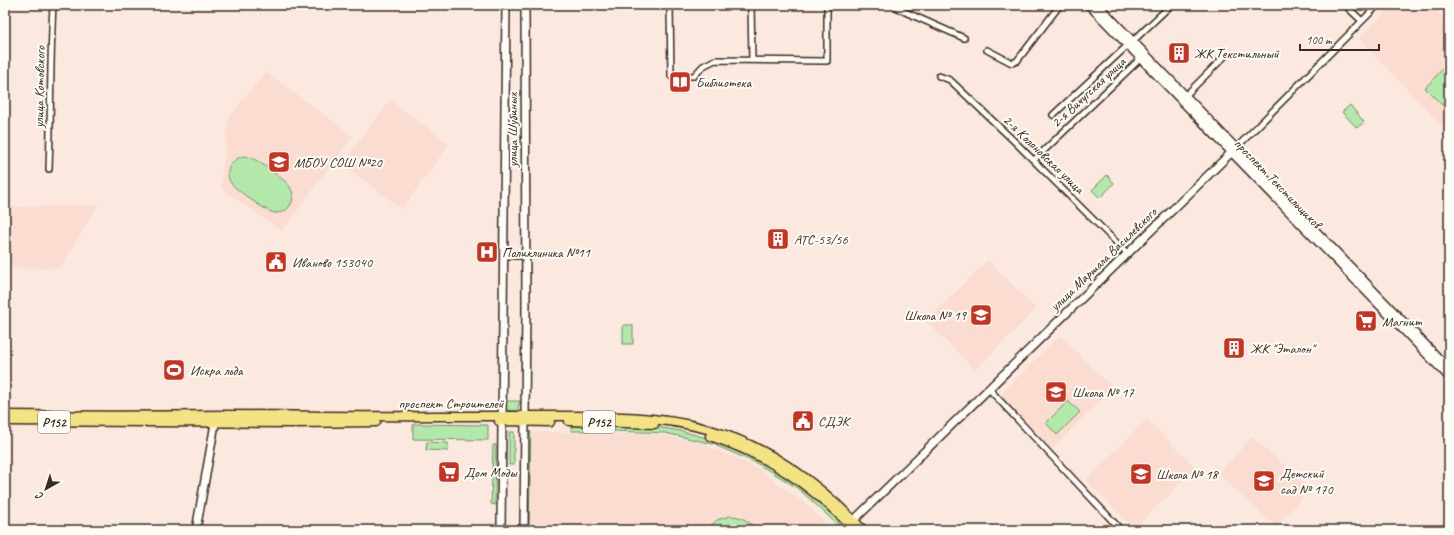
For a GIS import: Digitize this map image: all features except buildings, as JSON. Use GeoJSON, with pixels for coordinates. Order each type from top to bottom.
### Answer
{"type":"FeatureCollection","features":[{"type":"Feature","properties":{"kind":"main road","name":"улица Шубиных"},"geometry":{"type":"LineString","coordinates":[[501,530],[506,5]]}},
{"type":"Feature","properties":{"kind":"main road","name":"улица Шубиных"},"geometry":{"type":"LineString","coordinates":[[524,530],[525,5]]}},
{"type":"Feature","properties":{"kind":"main road","name":"проспект Текстильщиков"},"geometry":{"type":"LineString","coordinates":[[1089,5],[1131,43],[1185,96],[1234,150],[1449,377]]}},
{"type":"Feature","properties":{"kind":"main road","name":"проспект Текстильщиков"},"geometry":{"type":"LineString","coordinates":[[1098,5],[1131,43],[1141,58],[1234,150],[1449,369]]}},
{"type":"Feature","properties":{"kind":"main road","name":"улица Маршала Василевского"},"geometry":{"type":"LineString","coordinates":[[851,526],[1234,150]]}},
{"type":"Feature","properties":{"kind":"main road"},"geometry":{"type":"LineString","coordinates":[[504,255],[525,255]]}},
{"type":"Feature","properties":{"kind":"main road","name":"проспект Строителей"},"geometry":{"type":"LineString","coordinates":[[5,415],[216,419]]}},
{"type":"Feature","properties":{"kind":"main road"},"geometry":{"type":"LineString","coordinates":[[196,530],[216,419]]}},
{"type":"Feature","properties":{"kind":"main road","name":"проспект Строителей"},"geometry":{"type":"LineString","coordinates":[[5,421],[525,419],[638,422],[673,426],[705,434],[734,444],[776,465],[796,478],[820,497],[851,526],[863,530]]}},
{"type":"Feature","properties":{"kind":"street","name":"улица Котовского"},"geometry":{"type":"LineString","coordinates":[[49,170],[51,100],[50,73],[53,5]]}},
{"type":"Feature","properties":{"kind":"street"},"geometry":{"type":"LineString","coordinates":[[670,5],[671,76],[694,76],[703,66],[715,60],[827,61],[827,5]]}},
{"type":"Feature","properties":{"kind":"street"},"geometry":{"type":"LineString","coordinates":[[751,5],[752,60]]}},
{"type":"Feature","properties":{"kind":"street"},"geometry":{"type":"LineString","coordinates":[[893,5],[903,11],[964,38]]}},
{"type":"Feature","properties":{"kind":"street"},"geometry":{"type":"LineString","coordinates":[[987,50],[1012,63],[1017,61],[1060,5]]}},
{"type":"Feature","properties":{"kind":"street"},"geometry":{"type":"LineString","coordinates":[[1052,115],[1171,5]]}},
{"type":"Feature","properties":{"kind":"street"},"geometry":{"type":"LineString","coordinates":[[1345,5],[1362,21]]}},
{"type":"Feature","properties":{"kind":"street","name":"улица Маршала Василевского"},"geometry":{"type":"LineString","coordinates":[[1234,150],[1378,5]]}},
{"type":"Feature","properties":{"kind":"street"},"geometry":{"type":"LineString","coordinates":[[1185,96],[1224,57]]}},
{"type":"Feature","properties":{"kind":"street","name":"2-я Вичугская улица"},"geometry":{"type":"LineString","coordinates":[[1034,160],[1141,58]]}},
{"type":"Feature","properties":{"kind":"street","name":"2-я Коляновская улица"},"geometry":{"type":"LineString","coordinates":[[940,76],[950,80],[1034,160],[1128,254]]}},
{"type":"Feature","properties":{"kind":"street"},"geometry":{"type":"LineString","coordinates":[[989,389],[1121,530]]}},
{"type":"Feature","properties":{"kind":"shaded area"},"geometry":{"type":"Polygon","coordinates":[[[1392,5],[1432,5],[1449,23],[1449,133],[1359,39],[1392,5]]]}},
{"type":"Feature","properties":{"kind":"shaded area","name":"МБОУ СОШ №20"},"geometry":{"type":"Polygon","coordinates":[[[266,72],[353,136],[282,231],[221,188],[228,118],[266,72]]]}},
{"type":"Feature","properties":{"kind":"shaded area"},"geometry":{"type":"Polygon","coordinates":[[[390,100],[449,144],[402,209],[342,164],[390,100]]]}},
{"type":"Feature","properties":{"kind":"shaded area"},"geometry":{"type":"Polygon","coordinates":[[[98,205],[64,262],[58,268],[5,268],[5,207],[98,205]]]}},
{"type":"Feature","properties":{"kind":"shaded area","name":"Школа № 19"},"geometry":{"type":"Polygon","coordinates":[[[988,260],[1036,309],[975,370],[926,321],[988,260]]]}},
{"type":"Feature","properties":{"kind":"shaded area","name":"Школа № 17"},"geometry":{"type":"Polygon","coordinates":[[[1060,335],[1113,388],[1052,449],[999,396],[1060,335]]]}},
{"type":"Feature","properties":{"kind":"shaded area","name":"Школа № 18"},"geometry":{"type":"Polygon","coordinates":[[[1147,419],[1196,468],[1134,529],[1086,480],[1147,419]]]}},
{"type":"Feature","properties":{"kind":"shaded area"},"geometry":{"type":"Polygon","coordinates":[[[533,433],[666,436],[699,442],[757,468],[807,505],[832,530],[530,530],[532,446],[533,433]]]}},
{"type":"Feature","properties":{"kind":"shaded area","name":"Детский сад № 170"},"geometry":{"type":"Polygon","coordinates":[[[1252,437],[1310,489],[1276,526],[1218,474],[1252,437]]]}},
{"type":"Feature","properties":{"kind":"green space"},"geometry":{"type":"Polygon","coordinates":[[[1449,62],[1449,98],[1442,105],[1425,88],[1449,62]]]}},
{"type":"Feature","properties":{"kind":"green space"},"geometry":{"type":"Polygon","coordinates":[[[1350,105],[1364,122],[1357,128],[1342,112],[1350,105]]]}},
{"type":"Feature","properties":{"kind":"green space"},"geometry":{"type":"Polygon","coordinates":[[[245,156],[252,158],[274,172],[288,184],[293,197],[291,205],[286,210],[276,213],[267,210],[245,195],[231,183],[228,174],[230,166],[236,159],[245,156]]]}},
{"type":"Feature","properties":{"kind":"green space"},"geometry":{"type":"Polygon","coordinates":[[[1107,175],[1114,183],[1100,198],[1092,190],[1107,175]]]}},
{"type":"Feature","properties":{"kind":"green space"},"geometry":{"type":"Polygon","coordinates":[[[623,325],[633,325],[633,344],[623,344],[623,325]]]}},
{"type":"Feature","properties":{"kind":"green space"},"geometry":{"type":"Polygon","coordinates":[[[503,401],[520,401],[518,408],[515,411],[504,408],[503,401]]]}},
{"type":"Feature","properties":{"kind":"green space"},"geometry":{"type":"Polygon","coordinates":[[[1068,401],[1080,412],[1057,435],[1046,423],[1068,401]]]}},
{"type":"Feature","properties":{"kind":"green space"},"geometry":{"type":"Polygon","coordinates":[[[413,424],[488,425],[488,440],[413,439],[413,424]]]}},
{"type":"Feature","properties":{"kind":"green space"},"geometry":{"type":"Polygon","coordinates":[[[571,426],[605,426],[605,431],[571,431],[571,426]]]}},
{"type":"Feature","properties":{"kind":"green space"},"geometry":{"type":"Polygon","coordinates":[[[612,427],[663,428],[681,431],[714,440],[713,444],[665,433],[612,431],[612,427]]]}},
{"type":"Feature","properties":{"kind":"green space"},"geometry":{"type":"Polygon","coordinates":[[[509,432],[514,432],[514,465],[509,465],[509,432]]]}},
{"type":"Feature","properties":{"kind":"green space"},"geometry":{"type":"Polygon","coordinates":[[[527,432],[531,432],[529,530],[525,530],[527,432]]]}},
{"type":"Feature","properties":{"kind":"green space"},"geometry":{"type":"Polygon","coordinates":[[[718,441],[761,460],[803,487],[839,520],[839,526],[800,490],[756,463],[717,446],[718,441]]]}},
{"type":"Feature","properties":{"kind":"green space"},"geometry":{"type":"Polygon","coordinates":[[[427,442],[448,443],[448,451],[426,450],[427,442]]]}},
{"type":"Feature","properties":{"kind":"green space"},"geometry":{"type":"Polygon","coordinates":[[[493,445],[496,445],[495,505],[491,504],[493,445]]]}},
{"type":"Feature","properties":{"kind":"green space"},"geometry":{"type":"Polygon","coordinates":[[[730,516],[745,520],[756,530],[706,530],[717,520],[730,516]]]}},
{"type":"Feature","properties":{"kind":"place","name":"ЖК Текстильный"},"geometry":{"type":"Point","coordinates":[1179,53]}},
{"type":"Feature","properties":{"kind":"place","name":"Библиотека"},"geometry":{"type":"Point","coordinates":[680,82]}},
{"type":"Feature","properties":{"kind":"place","name":"МБОУ СОШ №20"},"geometry":{"type":"Point","coordinates":[279,162]}},
{"type":"Feature","properties":{"kind":"place","name":"АТС-53/56"},"geometry":{"type":"Point","coordinates":[778,239]}},
{"type":"Feature","properties":{"kind":"place","name":"Поликлиника №11"},"geometry":{"type":"Point","coordinates":[487,252]}},
{"type":"Feature","properties":{"kind":"place","name":"Иваново 153040"},"geometry":{"type":"Point","coordinates":[276,262]}},
{"type":"Feature","properties":{"kind":"place","name":"Школа № 19"},"geometry":{"type":"Point","coordinates":[981,315]}},
{"type":"Feature","properties":{"kind":"place","name":"Магнит"},"geometry":{"type":"Point","coordinates":[1366,321]}},
{"type":"Feature","properties":{"kind":"place","name":"ЖК \"Эталон\""},"geometry":{"type":"Point","coordinates":[1234,348]}},
{"type":"Feature","properties":{"kind":"place","name":"Искра льда"},"geometry":{"type":"Point","coordinates":[174,370]}},
{"type":"Feature","properties":{"kind":"place","name":"Школа № 17"},"geometry":{"type":"Point","coordinates":[1056,392]}},
{"type":"Feature","properties":{"kind":"place","name":"СДЭК"},"geometry":{"type":"Point","coordinates":[803,421]}},
{"type":"Feature","properties":{"kind":"place","name":"Дом Моды"},"geometry":{"type":"Point","coordinates":[449,472]}},
{"type":"Feature","properties":{"kind":"place","name":"Школа № 18"},"geometry":{"type":"Point","coordinates":[1141,474]}},
{"type":"Feature","properties":{"kind":"place","name":"Детский сад № 170"},"geometry":{"type":"Point","coordinates":[1264,481]}}]}
